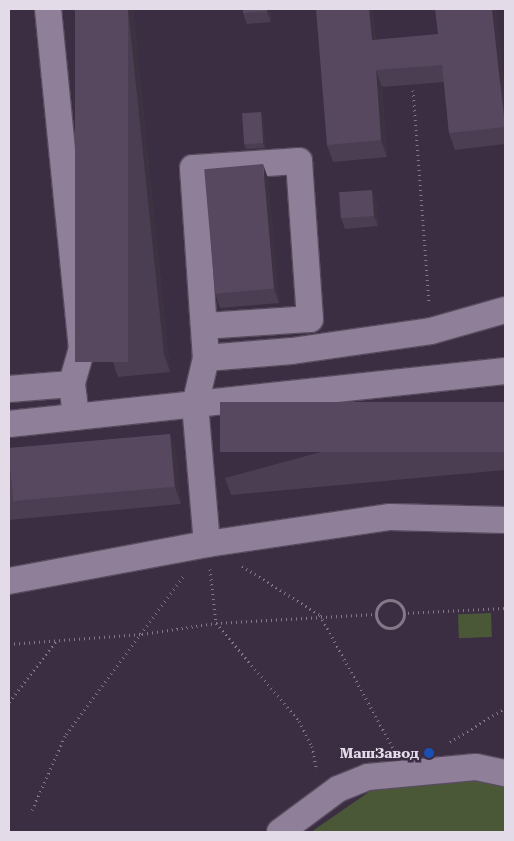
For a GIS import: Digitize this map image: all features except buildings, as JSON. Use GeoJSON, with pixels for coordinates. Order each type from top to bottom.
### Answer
{"type":"FeatureCollection","features":[{"type":"Feature","properties":{"kind":"lane"},"geometry":{"type":"LineString","coordinates":[[48,9],[82,348],[72,384],[76,417]]}},
{"type":"Feature","properties":{"kind":"lane"},"geometry":{"type":"LineString","coordinates":[[204,326],[310,319],[299,161],[193,168],[206,358],[195,405],[207,544]]}},
{"type":"Feature","properties":{"kind":"lane"},"geometry":{"type":"LineString","coordinates":[[206,358],[292,351],[431,331],[505,310]]}},
{"type":"Feature","properties":{"kind":"lane"},"geometry":{"type":"LineString","coordinates":[[9,424],[505,371]]}},
{"type":"Feature","properties":{"kind":"lane"},"geometry":{"type":"LineString","coordinates":[[9,389],[72,384]]}},
{"type":"Feature","properties":{"kind":"lane"},"geometry":{"type":"LineString","coordinates":[[9,581],[207,544],[390,517],[505,520]]}},
{"type":"Feature","properties":{"kind":"lane"},"geometry":{"type":"LineString","coordinates":[[280,832],[338,789],[368,777],[476,767],[505,773]]}},
{"type":"Feature","properties":{"kind":"path"},"geometry":{"type":"LineString","coordinates":[[413,90],[431,331]]}},
{"type":"Feature","properties":{"kind":"path"},"geometry":{"type":"LineString","coordinates":[[207,544],[320,615],[398,756]]}},
{"type":"Feature","properties":{"kind":"path"},"geometry":{"type":"LineString","coordinates":[[207,544],[216,622],[299,721],[312,746],[318,780]]}},
{"type":"Feature","properties":{"kind":"path"},"geometry":{"type":"LineString","coordinates":[[32,810],[66,734],[207,544]]}},
{"type":"Feature","properties":{"kind":"path"},"geometry":{"type":"LineString","coordinates":[[389,600],[397,602],[404,613],[398,625],[390,628],[382,626],[376,614],[378,606],[389,600]]}},
{"type":"Feature","properties":{"kind":"path"},"geometry":{"type":"LineString","coordinates":[[404,613],[505,608]]}},
{"type":"Feature","properties":{"kind":"path"},"geometry":{"type":"LineString","coordinates":[[9,644],[142,634],[216,622],[320,615],[376,614]]}},
{"type":"Feature","properties":{"kind":"path"},"geometry":{"type":"LineString","coordinates":[[9,702],[57,640]]}},
{"type":"Feature","properties":{"kind":"path"},"geometry":{"type":"LineString","coordinates":[[447,744],[505,708]]}},
{"type":"Feature","properties":{"kind":"green space"},"geometry":{"type":"Polygon","coordinates":[[[491,613],[492,637],[459,638],[458,614],[491,613]]]}},
{"type":"Feature","properties":{"kind":"green space"},"geometry":{"type":"Polygon","coordinates":[[[488,777],[505,786],[505,832],[311,832],[379,785],[488,777]]]}},
{"type":"Feature","properties":{"kind":"place","name":"МашЗавод"},"geometry":{"type":"Point","coordinates":[429,753]}}]}
